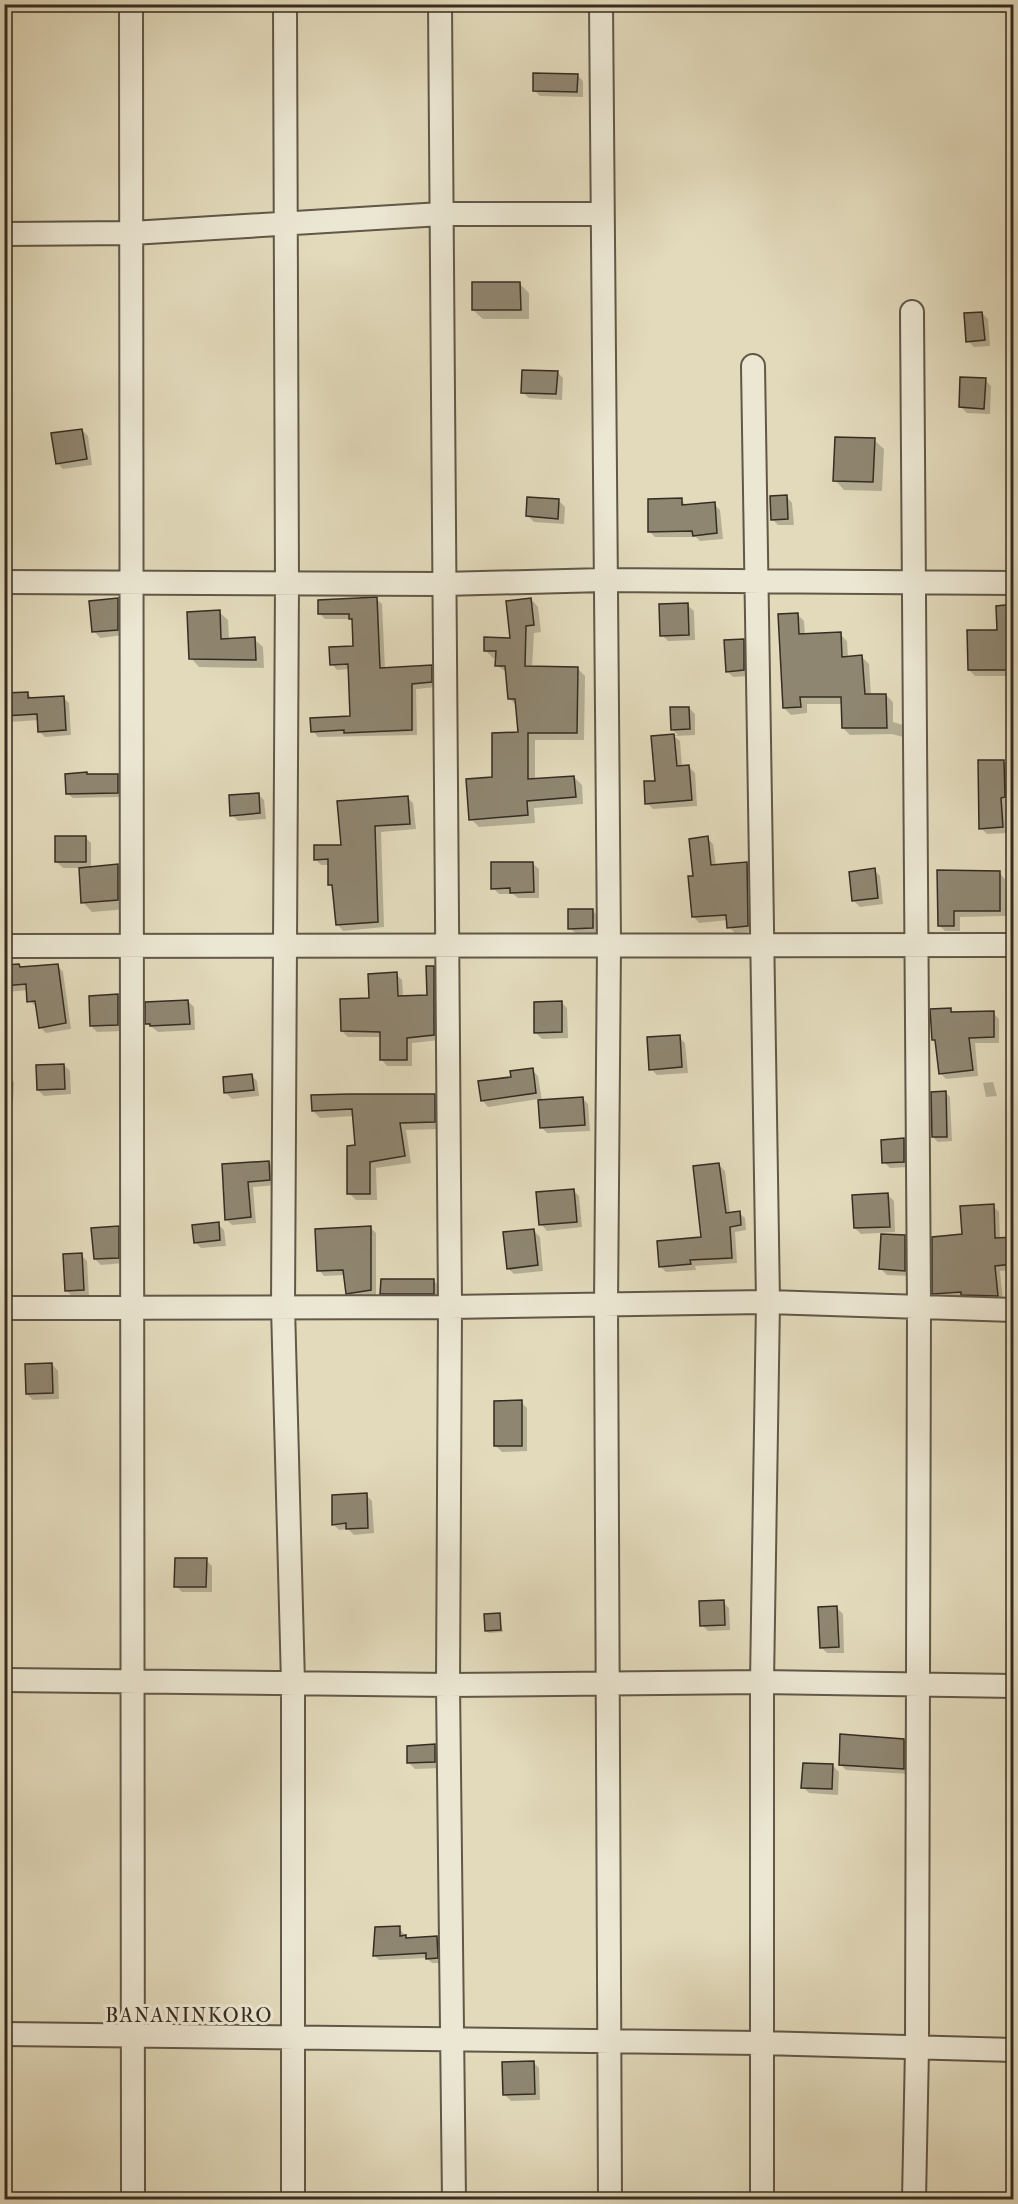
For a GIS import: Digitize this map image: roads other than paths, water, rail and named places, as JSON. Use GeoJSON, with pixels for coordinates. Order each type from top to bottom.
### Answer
{"type":"FeatureCollection","features":[{"type":"Feature","properties":{"kind":"street"},"geometry":{"type":"LineString","coordinates":[[131,4],[134,583],[133,2199]]}},
{"type":"Feature","properties":{"kind":"street"},"geometry":{"type":"LineString","coordinates":[[285,4],[288,584],[283,945],[283,1308],[293,1683],[293,2199]]}},
{"type":"Feature","properties":{"kind":"street"},"geometry":{"type":"LineString","coordinates":[[440,4],[450,1307],[448,1685],[454,2199]]}},
{"type":"Feature","properties":{"kind":"street"},"geometry":{"type":"LineString","coordinates":[[601,4],[604,580],[609,944],[606,1305],[610,2199]]}},
{"type":"Feature","properties":{"kind":"street"},"geometry":{"type":"LineString","coordinates":[[4,234],[132,233],[441,214],[602,214]]}},
{"type":"Feature","properties":{"kind":"street"},"geometry":{"type":"LineString","coordinates":[[912,312],[919,1306],[916,1685],[917,2048],[914,2199]]}},
{"type":"Feature","properties":{"kind":"street"},"geometry":{"type":"LineString","coordinates":[[753,366],[768,1302],[762,1682],[760,2043],[762,2199]]}},
{"type":"Feature","properties":{"kind":"street"},"geometry":{"type":"LineString","coordinates":[[4,582],[443,584],[604,580],[915,580],[1014,583]]}},
{"type":"Feature","properties":{"kind":"street"},"geometry":{"type":"LineString","coordinates":[[4,946],[1014,945]]}},
{"type":"Feature","properties":{"kind":"street"},"geometry":{"type":"LineString","coordinates":[[4,1308],[450,1307],[768,1302],[1014,1310]]}},
{"type":"Feature","properties":{"kind":"street"},"geometry":{"type":"LineString","coordinates":[[4,1680],[448,1685],[762,1682],[1014,1686]]}},
{"type":"Feature","properties":{"kind":"street"},"geometry":{"type":"LineString","coordinates":[[4,2034],[760,2043],[1014,2050]]}},
{"type":"Feature","properties":{"kind":"district","name":"BANANINKORO"},"geometry":{"type":"Point","coordinates":[189,2015]}}]}
